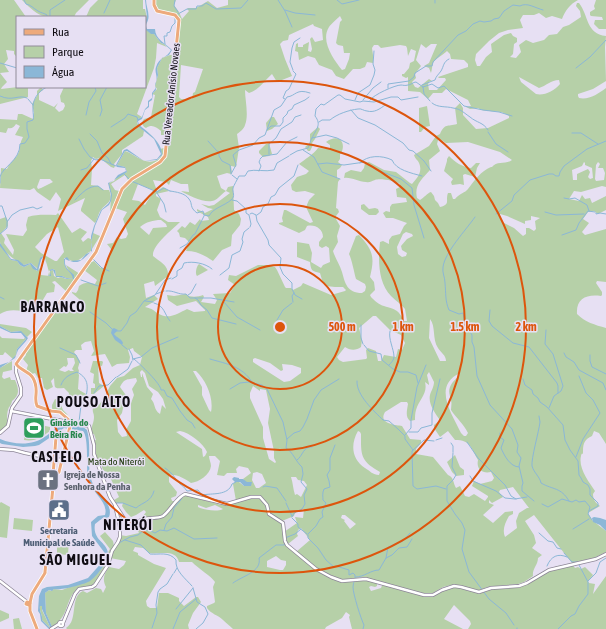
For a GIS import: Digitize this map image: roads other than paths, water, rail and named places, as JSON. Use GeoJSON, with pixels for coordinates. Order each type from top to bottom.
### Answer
{"type":"FeatureCollection","features":[{"type":"Feature","properties":{"kind":"main road","name":"Rua Vereador Anísio Novaes"},"geometry":{"type":"LineString","coordinates":[[16,364],[96,252],[122,189],[132,179],[160,162],[164,156],[179,20],[175,15],[157,11],[154,0]]}},
{"type":"Feature","properties":{"kind":"main road"},"geometry":{"type":"LineString","coordinates":[[0,433],[8,426],[11,411],[22,393],[16,372],[16,364]]}},
{"type":"Feature","properties":{"kind":"main road"},"geometry":{"type":"LineString","coordinates":[[16,364],[19,368],[30,374],[35,381],[37,390],[37,406],[51,411],[60,412],[70,426]]}},
{"type":"Feature","properties":{"kind":"main road"},"geometry":{"type":"LineString","coordinates":[[11,411],[70,426],[86,425],[90,427],[94,445],[94,454],[110,497],[126,523],[134,524],[145,519],[161,516],[178,501],[181,496],[185,494],[227,504],[248,497],[260,497],[267,505],[269,514],[283,523],[286,543],[319,571],[340,580],[366,579],[424,595],[433,595],[454,586],[480,592],[491,588],[519,586],[549,570],[596,559],[606,554]]}},
{"type":"Feature","properties":{"kind":"main road"},"geometry":{"type":"LineString","coordinates":[[54,476],[59,472],[70,426]]}},
{"type":"Feature","properties":{"kind":"main road"},"geometry":{"type":"LineString","coordinates":[[28,603],[46,566],[57,436],[67,437]]}},
{"type":"Feature","properties":{"kind":"main road"},"geometry":{"type":"LineString","coordinates":[[0,449],[16,450],[61,460]]}},
{"type":"Feature","properties":{"kind":"main road"},"geometry":{"type":"LineString","coordinates":[[54,628],[60,624],[66,615],[72,598],[76,592],[83,588],[93,586],[108,565],[112,551],[120,537],[120,527],[115,505]]}},
{"type":"Feature","properties":{"kind":"main road"},"geometry":{"type":"LineString","coordinates":[[0,581],[28,603],[36,629]]}},
{"type":"Feature","properties":{"kind":"water"},"geometry":{"type":"Polygon","coordinates":[[[145,0],[149,15],[146,25],[147,17],[145,0]]]}},
{"type":"Feature","properties":{"kind":"water"},"geometry":{"type":"Polygon","coordinates":[[[146,25],[147,29],[155,29],[157,36],[172,50],[169,55],[164,57],[171,50],[161,43],[154,34],[151,34],[146,30],[146,25]]]}},
{"type":"Feature","properties":{"kind":"water"},"geometry":{"type":"Polygon","coordinates":[[[162,59],[157,68],[157,79],[156,67],[162,59]]]}},
{"type":"Feature","properties":{"kind":"water"},"geometry":{"type":"Polygon","coordinates":[[[155,86],[156,90],[153,93],[152,100],[149,102],[149,107],[145,110],[142,119],[138,121],[139,125],[150,134],[160,146],[162,155],[157,160],[144,161],[157,159],[161,154],[154,139],[139,127],[137,121],[142,117],[145,109],[148,106],[148,101],[152,98],[152,93],[155,86]]]}},
{"type":"Feature","properties":{"kind":"water"},"geometry":{"type":"Polygon","coordinates":[[[127,149],[144,161],[125,151],[117,165],[125,167],[127,172],[114,180],[118,175],[126,171],[125,168],[117,167],[116,165],[124,150],[127,149]]]}},
{"type":"Feature","properties":{"kind":"water"},"geometry":{"type":"Polygon","coordinates":[[[114,180],[109,183],[112,195],[111,201],[109,205],[102,210],[95,226],[91,242],[94,226],[101,210],[110,201],[111,195],[108,183],[114,180]]]}},
{"type":"Feature","properties":{"kind":"water"},"geometry":{"type":"Polygon","coordinates":[[[0,243],[11,259],[18,260],[24,265],[31,263],[37,269],[40,258],[43,256],[47,264],[43,257],[38,271],[33,269],[30,264],[24,267],[17,261],[11,260],[0,246],[0,243]]]}},
{"type":"Feature","properties":{"kind":"water"},"geometry":{"type":"Polygon","coordinates":[[[91,252],[83,259],[80,261],[70,261],[81,260],[86,254],[91,252]]]}},
{"type":"Feature","properties":{"kind":"water"},"geometry":{"type":"Polygon","coordinates":[[[67,257],[70,261],[65,259],[65,264],[74,275],[73,279],[65,266],[64,259],[67,257]]]}},
{"type":"Feature","properties":{"kind":"water"},"geometry":{"type":"Polygon","coordinates":[[[52,269],[55,270],[56,276],[73,279],[56,277],[53,270],[50,271],[52,269]]]}},
{"type":"Feature","properties":{"kind":"water"},"geometry":{"type":"Polygon","coordinates":[[[0,326],[11,332],[21,331],[28,338],[18,350],[15,358],[9,362],[16,355],[17,349],[26,339],[21,333],[11,333],[0,328],[0,326]]]}},
{"type":"Feature","properties":{"kind":"water"},"geometry":{"type":"Polygon","coordinates":[[[114,328],[118,330],[114,334],[122,341],[122,345],[115,340],[111,333],[112,329],[114,328]]]}},
{"type":"Feature","properties":{"kind":"water"},"geometry":{"type":"Polygon","coordinates":[[[9,362],[0,368],[0,365],[9,362]]]}},
{"type":"Feature","properties":{"kind":"water"},"geometry":{"type":"Polygon","coordinates":[[[65,425],[83,427],[87,430],[90,476],[94,486],[107,503],[110,512],[109,517],[104,517],[95,524],[96,534],[106,547],[108,557],[102,569],[90,581],[72,587],[54,589],[52,591],[49,590],[45,593],[46,613],[53,629],[51,629],[49,629],[41,621],[38,611],[39,596],[42,589],[47,587],[68,585],[88,578],[104,560],[104,552],[92,536],[91,522],[98,516],[105,515],[106,510],[88,479],[87,446],[83,431],[64,428],[39,445],[35,446],[23,447],[2,444],[0,443],[0,439],[24,444],[35,442],[56,428],[65,425]],[[40,606],[40,610],[42,620],[51,629],[42,606],[40,606]]]}},
{"type":"Feature","properties":{"kind":"water"},"geometry":{"type":"Polygon","coordinates":[[[234,477],[243,479],[247,482],[252,482],[251,486],[244,486],[240,482],[235,482],[232,479],[234,477]]]}},
{"type":"Feature","properties":{"kind":"water"},"geometry":{"type":"Polygon","coordinates":[[[594,517],[606,520],[606,531],[600,525],[593,522],[592,518],[594,517]]]}},
{"type":"Feature","properties":{"kind":"waterway"},"geometry":{"type":"LineString","coordinates":[[24,0],[26,4],[47,16]]}},
{"type":"Feature","properties":{"kind":"waterway"},"geometry":{"type":"LineString","coordinates":[[50,16],[50,10],[65,0]]}},
{"type":"Feature","properties":{"kind":"waterway"},"geometry":{"type":"LineString","coordinates":[[104,13],[110,0]]}},
{"type":"Feature","properties":{"kind":"waterway"},"geometry":{"type":"LineString","coordinates":[[175,0],[174,6],[178,12]]}},
{"type":"Feature","properties":{"kind":"waterway"},"geometry":{"type":"LineString","coordinates":[[178,14],[187,9],[196,9],[197,6],[202,6],[206,3],[216,9],[241,8],[248,0]]}},
{"type":"Feature","properties":{"kind":"waterway"},"geometry":{"type":"LineString","coordinates":[[278,0],[292,27]]}},
{"type":"Feature","properties":{"kind":"waterway"},"geometry":{"type":"LineString","coordinates":[[337,0],[342,4],[359,0]]}},
{"type":"Feature","properties":{"kind":"waterway"},"geometry":{"type":"LineString","coordinates":[[388,88],[388,84],[409,81],[414,77],[415,73],[426,66],[432,66],[433,62],[458,35],[466,31],[473,24],[480,21],[491,21],[499,18],[504,11],[513,5],[528,5],[543,10]]}},
{"type":"Feature","properties":{"kind":"waterway"},"geometry":{"type":"LineString","coordinates":[[285,10],[295,13],[315,15]]}},
{"type":"Feature","properties":{"kind":"waterway"},"geometry":{"type":"LineString","coordinates":[[165,44],[164,36],[167,36],[167,33],[170,32],[175,23],[175,17]]}},
{"type":"Feature","properties":{"kind":"waterway"},"geometry":{"type":"LineString","coordinates":[[293,70],[290,62],[292,48],[294,42],[300,38]]}},
{"type":"Feature","properties":{"kind":"waterway"},"geometry":{"type":"LineString","coordinates":[[576,68],[590,57],[606,40]]}},
{"type":"Feature","properties":{"kind":"waterway"},"geometry":{"type":"LineString","coordinates":[[355,100],[358,93],[370,85],[374,75],[374,51]]}},
{"type":"Feature","properties":{"kind":"waterway"},"geometry":{"type":"LineString","coordinates":[[422,85],[435,80],[449,59]]}},
{"type":"Feature","properties":{"kind":"waterway"},"geometry":{"type":"LineString","coordinates":[[0,63],[16,68]]}},
{"type":"Feature","properties":{"kind":"waterway"},"geometry":{"type":"LineString","coordinates":[[285,99],[283,98],[286,91],[289,89],[296,74],[293,71]]}},
{"type":"Feature","properties":{"kind":"waterway"},"geometry":{"type":"LineString","coordinates":[[363,100],[373,88],[381,82]]}},
{"type":"Feature","properties":{"kind":"waterway"},"geometry":{"type":"LineString","coordinates":[[370,100],[389,88],[398,85],[410,85],[416,82],[423,87]]}},
{"type":"Feature","properties":{"kind":"waterway"},"geometry":{"type":"LineString","coordinates":[[423,87],[432,84],[438,88],[444,86],[464,106],[499,112],[512,116]]}},
{"type":"Feature","properties":{"kind":"waterway"},"geometry":{"type":"LineString","coordinates":[[423,87],[424,94],[430,101]]}},
{"type":"Feature","properties":{"kind":"waterway"},"geometry":{"type":"LineString","coordinates":[[0,183],[1,173],[17,155],[20,144],[25,143],[29,137],[27,122],[33,120],[33,106],[35,99],[38,93],[46,88]]}},
{"type":"Feature","properties":{"kind":"waterway"},"geometry":{"type":"LineString","coordinates":[[86,115],[89,102],[96,91],[95,88]]}},
{"type":"Feature","properties":{"kind":"waterway"},"geometry":{"type":"LineString","coordinates":[[100,116],[102,110],[100,100],[106,88]]}},
{"type":"Feature","properties":{"kind":"waterway"},"geometry":{"type":"LineString","coordinates":[[231,174],[236,165],[233,155],[239,150],[253,145],[259,138],[265,135],[274,110],[281,106],[287,97],[302,91],[310,93]]}},
{"type":"Feature","properties":{"kind":"waterway"},"geometry":{"type":"LineString","coordinates":[[290,155],[308,148],[318,125],[315,116],[316,109],[321,104],[324,105],[338,95],[345,99],[360,102],[374,102],[391,97],[398,97],[401,100],[418,97]]}},
{"type":"Feature","properties":{"kind":"waterway"},"geometry":{"type":"LineString","coordinates":[[0,96],[5,98],[27,98]]}},
{"type":"Feature","properties":{"kind":"waterway"},"geometry":{"type":"LineString","coordinates":[[267,130],[271,126],[280,126],[288,111],[292,109],[294,105],[309,97]]}},
{"type":"Feature","properties":{"kind":"waterway"},"geometry":{"type":"LineString","coordinates":[[28,99],[33,105]]}},
{"type":"Feature","properties":{"kind":"waterway"},"geometry":{"type":"LineString","coordinates":[[432,103],[437,106],[450,107],[460,110],[484,125],[488,130]]}},
{"type":"Feature","properties":{"kind":"waterway"},"geometry":{"type":"LineString","coordinates":[[319,122],[322,120],[330,120],[351,110],[359,109],[374,111],[385,105]]}},
{"type":"Feature","properties":{"kind":"waterway"},"geometry":{"type":"LineString","coordinates":[[351,110],[358,118],[375,125],[403,143],[409,150],[413,151],[424,161],[431,171]]}},
{"type":"Feature","properties":{"kind":"waterway"},"geometry":{"type":"LineString","coordinates":[[111,127],[125,118],[128,114],[137,117],[138,120]]}},
{"type":"Feature","properties":{"kind":"waterway"},"geometry":{"type":"LineString","coordinates":[[269,154],[269,144],[276,138],[281,129],[292,122],[295,117],[301,115]]}},
{"type":"Feature","properties":{"kind":"waterway"},"geometry":{"type":"LineString","coordinates":[[488,132],[496,144],[508,152]]}},
{"type":"Feature","properties":{"kind":"waterway"},"geometry":{"type":"LineString","coordinates":[[572,133],[581,133],[598,144]]}},
{"type":"Feature","properties":{"kind":"waterway"},"geometry":{"type":"LineString","coordinates":[[90,134],[97,141],[102,153],[108,158],[111,164]]}},
{"type":"Feature","properties":{"kind":"waterway"},"geometry":{"type":"LineString","coordinates":[[312,138],[326,135],[337,138],[349,144]]}},
{"type":"Feature","properties":{"kind":"waterway"},"geometry":{"type":"LineString","coordinates":[[260,159],[263,156],[277,154],[287,142],[297,137]]}},
{"type":"Feature","properties":{"kind":"waterway"},"geometry":{"type":"LineString","coordinates":[[79,139],[90,157],[96,160],[100,159],[116,166]]}},
{"type":"Feature","properties":{"kind":"waterway"},"geometry":{"type":"LineString","coordinates":[[208,141],[219,152],[219,156],[222,161],[230,165],[231,173]]}},
{"type":"Feature","properties":{"kind":"waterway"},"geometry":{"type":"LineString","coordinates":[[496,214],[512,201],[514,195],[530,180],[549,174],[559,176],[564,166],[587,149],[606,141]]}},
{"type":"Feature","properties":{"kind":"waterway"},"geometry":{"type":"LineString","coordinates":[[303,150],[314,157],[322,172],[340,179]]}},
{"type":"Feature","properties":{"kind":"waterway"},"geometry":{"type":"LineString","coordinates":[[204,215],[209,216],[213,211],[228,202],[234,196],[233,188],[239,176],[245,176],[248,171],[251,170],[274,170],[277,163],[289,156]]}},
{"type":"Feature","properties":{"kind":"waterway"},"geometry":{"type":"LineString","coordinates":[[360,163],[367,158],[384,157],[392,160],[400,169],[422,176]]}},
{"type":"Feature","properties":{"kind":"waterway"},"geometry":{"type":"LineString","coordinates":[[81,170],[87,168],[94,159]]}},
{"type":"Feature","properties":{"kind":"waterway"},"geometry":{"type":"LineString","coordinates":[[259,171],[261,166],[259,162],[260,160]]}},
{"type":"Feature","properties":{"kind":"waterway"},"geometry":{"type":"LineString","coordinates":[[318,164],[327,163],[344,165],[365,162],[375,169],[401,179],[412,188],[414,205],[424,238]]}},
{"type":"Feature","properties":{"kind":"waterway"},"geometry":{"type":"LineString","coordinates":[[257,215],[261,212],[263,207],[268,204],[271,197],[275,195],[279,188],[294,176],[298,165]]}},
{"type":"Feature","properties":{"kind":"waterway"},"geometry":{"type":"LineString","coordinates":[[124,174],[129,179]]}},
{"type":"Feature","properties":{"kind":"waterway"},"geometry":{"type":"LineString","coordinates":[[232,175],[237,179]]}},
{"type":"Feature","properties":{"kind":"waterway"},"geometry":{"type":"LineString","coordinates":[[131,181],[157,192]]}},
{"type":"Feature","properties":{"kind":"waterway"},"geometry":{"type":"LineString","coordinates":[[75,200],[85,190],[91,187],[98,186],[103,190]]}},
{"type":"Feature","properties":{"kind":"waterway"},"geometry":{"type":"LineString","coordinates":[[157,192],[164,188],[170,191]]}},
{"type":"Feature","properties":{"kind":"waterway"},"geometry":{"type":"LineString","coordinates":[[170,191],[185,195],[195,211],[197,213],[203,211],[204,215]]}},
{"type":"Feature","properties":{"kind":"waterway"},"geometry":{"type":"LineString","coordinates":[[157,193],[164,204],[166,212]]}},
{"type":"Feature","properties":{"kind":"waterway"},"geometry":{"type":"LineString","coordinates":[[564,198],[575,198],[587,205],[589,211]]}},
{"type":"Feature","properties":{"kind":"waterway"},"geometry":{"type":"LineString","coordinates":[[232,200],[237,201],[246,209],[246,213],[249,215],[251,224],[250,227]]}},
{"type":"Feature","properties":{"kind":"waterway"},"geometry":{"type":"LineString","coordinates":[[0,206],[2,206],[7,221]]}},
{"type":"Feature","properties":{"kind":"waterway"},"geometry":{"type":"LineString","coordinates":[[0,234],[7,228],[7,222],[12,215],[20,210],[33,207],[37,209],[42,207]]}},
{"type":"Feature","properties":{"kind":"waterway"},"geometry":{"type":"LineString","coordinates":[[562,235],[576,230],[579,223],[588,211],[595,212]]}},
{"type":"Feature","properties":{"kind":"waterway"},"geometry":{"type":"LineString","coordinates":[[545,212],[556,215],[584,214]]}},
{"type":"Feature","properties":{"kind":"waterway"},"geometry":{"type":"LineString","coordinates":[[250,214],[252,213],[256,215]]}},
{"type":"Feature","properties":{"kind":"waterway"},"geometry":{"type":"LineString","coordinates":[[596,213],[606,214]]}},
{"type":"Feature","properties":{"kind":"waterway"},"geometry":{"type":"LineString","coordinates":[[256,215],[257,221],[268,240],[269,245],[281,258],[280,267],[283,274],[292,283],[292,289],[295,295],[302,299]]}},
{"type":"Feature","properties":{"kind":"waterway"},"geometry":{"type":"LineString","coordinates":[[180,248],[187,244],[195,234],[204,216]]}},
{"type":"Feature","properties":{"kind":"waterway"},"geometry":{"type":"LineString","coordinates":[[475,217],[452,248],[443,267],[447,303],[449,310],[459,314],[463,313],[465,324],[472,335],[477,376],[490,405],[512,429],[518,445],[517,452],[521,458],[519,466],[523,483],[522,491],[534,501]]}},
{"type":"Feature","properties":{"kind":"waterway"},"geometry":{"type":"LineString","coordinates":[[220,275],[229,268],[232,255],[240,251],[244,232],[249,228]]}},
{"type":"Feature","properties":{"kind":"waterway"},"geometry":{"type":"LineString","coordinates":[[93,259],[102,268],[109,271]]}},
{"type":"Feature","properties":{"kind":"waterway"},"geometry":{"type":"LineString","coordinates":[[172,279],[177,276],[177,271],[182,268],[184,263],[199,263],[212,269]]}},
{"type":"Feature","properties":{"kind":"waterway"},"geometry":{"type":"LineString","coordinates":[[116,331],[121,331],[130,316],[136,312],[144,301],[155,295],[165,280],[171,278]]}},
{"type":"Feature","properties":{"kind":"waterway"},"geometry":{"type":"LineString","coordinates":[[81,280],[98,286],[106,283]]}},
{"type":"Feature","properties":{"kind":"waterway"},"geometry":{"type":"LineString","coordinates":[[188,295],[191,293],[196,284]]}},
{"type":"Feature","properties":{"kind":"waterway"},"geometry":{"type":"LineString","coordinates":[[156,294],[164,291]]}},
{"type":"Feature","properties":{"kind":"waterway"},"geometry":{"type":"LineString","coordinates":[[166,291],[186,294],[190,298],[211,298],[234,302]]}},
{"type":"Feature","properties":{"kind":"waterway"},"geometry":{"type":"LineString","coordinates":[[293,302],[292,296],[294,293]]}},
{"type":"Feature","properties":{"kind":"waterway"},"geometry":{"type":"LineString","coordinates":[[0,297],[4,299]]}},
{"type":"Feature","properties":{"kind":"waterway"},"geometry":{"type":"LineString","coordinates":[[195,298],[207,310],[212,318],[236,324]]}},
{"type":"Feature","properties":{"kind":"waterway"},"geometry":{"type":"LineString","coordinates":[[145,301],[153,302]]}},
{"type":"Feature","properties":{"kind":"waterway"},"geometry":{"type":"LineString","coordinates":[[224,302],[237,317],[260,330]]}},
{"type":"Feature","properties":{"kind":"waterway"},"geometry":{"type":"LineString","coordinates":[[154,303],[158,304],[162,308],[170,321]]}},
{"type":"Feature","properties":{"kind":"waterway"},"geometry":{"type":"LineString","coordinates":[[277,320],[283,310],[292,303]]}},
{"type":"Feature","properties":{"kind":"waterway"},"geometry":{"type":"LineString","coordinates":[[490,310],[489,321],[492,326],[513,343],[529,347],[557,383],[558,393]]}},
{"type":"Feature","properties":{"kind":"waterway"},"geometry":{"type":"LineString","coordinates":[[90,312],[113,330]]}},
{"type":"Feature","properties":{"kind":"waterway"},"geometry":{"type":"LineString","coordinates":[[361,325],[361,338],[363,344]]}},
{"type":"Feature","properties":{"kind":"waterway"},"geometry":{"type":"LineString","coordinates":[[546,330],[545,344],[553,354],[563,386],[561,391],[554,396],[549,408]]}},
{"type":"Feature","properties":{"kind":"waterway"},"geometry":{"type":"LineString","coordinates":[[389,365],[394,357],[390,331]]}},
{"type":"Feature","properties":{"kind":"waterway"},"geometry":{"type":"LineString","coordinates":[[133,359],[141,357],[152,348],[178,337]]}},
{"type":"Feature","properties":{"kind":"waterway"},"geometry":{"type":"LineString","coordinates":[[122,345],[127,349]]}},
{"type":"Feature","properties":{"kind":"waterway"},"geometry":{"type":"LineString","coordinates":[[364,345],[369,351],[381,354],[382,360],[393,369],[416,375],[418,383]]}},
{"type":"Feature","properties":{"kind":"waterway"},"geometry":{"type":"LineString","coordinates":[[60,348],[76,355],[80,363]]}},
{"type":"Feature","properties":{"kind":"waterway"},"geometry":{"type":"LineString","coordinates":[[129,349],[133,360]]}},
{"type":"Feature","properties":{"kind":"waterway"},"geometry":{"type":"LineString","coordinates":[[564,353],[566,357],[574,362],[579,370],[603,383],[606,390]]}},
{"type":"Feature","properties":{"kind":"waterway"},"geometry":{"type":"LineString","coordinates":[[590,355],[592,367],[606,374]]}},
{"type":"Feature","properties":{"kind":"waterway"},"geometry":{"type":"LineString","coordinates":[[134,359],[154,379],[161,390],[164,390],[167,396],[172,398],[180,411],[195,428]]}},
{"type":"Feature","properties":{"kind":"waterway"},"geometry":{"type":"LineString","coordinates":[[210,359],[234,366],[244,372],[252,382]]}},
{"type":"Feature","properties":{"kind":"waterway"},"geometry":{"type":"LineString","coordinates":[[117,377],[128,369],[132,361]]}},
{"type":"Feature","properties":{"kind":"waterway"},"geometry":{"type":"LineString","coordinates":[[405,435],[411,428],[417,387],[426,365]]}},
{"type":"Feature","properties":{"kind":"waterway"},"geometry":{"type":"LineString","coordinates":[[61,385],[65,378],[77,372],[84,378],[87,384],[85,401]]}},
{"type":"Feature","properties":{"kind":"waterway"},"geometry":{"type":"LineString","coordinates":[[576,457],[583,439],[600,413],[593,400],[586,393],[579,376]]}},
{"type":"Feature","properties":{"kind":"waterway"},"geometry":{"type":"LineString","coordinates":[[94,393],[99,386],[108,385],[116,377]]}},
{"type":"Feature","properties":{"kind":"waterway"},"geometry":{"type":"LineString","coordinates":[[287,439],[294,433],[300,431],[303,427],[314,400],[321,390],[339,379]]}},
{"type":"Feature","properties":{"kind":"waterway"},"geometry":{"type":"LineString","coordinates":[[409,432],[418,432],[421,428],[432,425],[432,413],[440,379]]}},
{"type":"Feature","properties":{"kind":"waterway"},"geometry":{"type":"LineString","coordinates":[[523,379],[525,385],[532,390],[533,394],[540,402],[547,407],[563,425],[565,440],[578,461],[579,475],[583,482],[588,485],[590,495],[598,503],[598,506],[589,511]]}},
{"type":"Feature","properties":{"kind":"waterway"},"geometry":{"type":"LineString","coordinates":[[357,381],[359,392],[366,402],[383,420],[389,421],[405,436],[405,439],[413,450]]}},
{"type":"Feature","properties":{"kind":"waterway"},"geometry":{"type":"LineString","coordinates":[[230,389],[240,383],[249,382],[262,385],[267,389],[283,422],[287,440],[286,448],[291,452],[302,467],[303,474],[301,482],[307,489],[304,495],[305,504],[302,509],[294,513],[292,517]]}},
{"type":"Feature","properties":{"kind":"waterway"},"geometry":{"type":"LineString","coordinates":[[79,422],[81,405],[88,397]]}},
{"type":"Feature","properties":{"kind":"waterway"},"geometry":{"type":"LineString","coordinates":[[539,416],[540,422],[532,466],[541,483],[560,491],[569,501]]}},
{"type":"Feature","properties":{"kind":"waterway"},"geometry":{"type":"LineString","coordinates":[[500,433],[500,437],[504,440],[501,448],[504,454],[510,463],[519,467]]}},
{"type":"Feature","properties":{"kind":"waterway"},"geometry":{"type":"LineString","coordinates":[[436,440],[442,438]]}},
{"type":"Feature","properties":{"kind":"waterway"},"geometry":{"type":"LineString","coordinates":[[434,441],[424,440],[412,451],[413,486],[417,489],[436,486],[446,489]]}},
{"type":"Feature","properties":{"kind":"waterway"},"geometry":{"type":"LineString","coordinates":[[467,442],[478,458],[505,485],[511,496],[516,499]]}},
{"type":"Feature","properties":{"kind":"waterway"},"geometry":{"type":"LineString","coordinates":[[451,443],[453,446],[453,452]]}},
{"type":"Feature","properties":{"kind":"waterway"},"geometry":{"type":"LineString","coordinates":[[308,534],[323,517],[322,512],[326,503],[323,500],[323,492],[324,489],[330,487],[327,475],[330,470],[330,458],[335,445]]}},
{"type":"Feature","properties":{"kind":"waterway"},"geometry":{"type":"LineString","coordinates":[[297,460],[307,448],[312,447]]}},
{"type":"Feature","properties":{"kind":"waterway"},"geometry":{"type":"LineString","coordinates":[[453,453],[452,467],[456,475],[447,486],[447,501],[465,530],[462,549],[469,572],[489,599],[506,613],[514,625]]}},
{"type":"Feature","properties":{"kind":"waterway"},"geometry":{"type":"LineString","coordinates":[[165,468],[187,491],[198,490],[202,495],[223,492],[236,482]]}},
{"type":"Feature","properties":{"kind":"waterway"},"geometry":{"type":"LineString","coordinates":[[470,476],[473,481],[496,491],[505,498],[515,499],[527,497]]}},
{"type":"Feature","properties":{"kind":"waterway"},"geometry":{"type":"LineString","coordinates":[[263,487],[277,488],[286,501]]}},
{"type":"Feature","properties":{"kind":"waterway"},"geometry":{"type":"LineString","coordinates":[[116,503],[123,503],[136,508],[149,500],[154,491]]}},
{"type":"Feature","properties":{"kind":"waterway"},"geometry":{"type":"LineString","coordinates":[[164,530],[166,524],[172,517],[174,508],[182,498]]}},
{"type":"Feature","properties":{"kind":"waterway"},"geometry":{"type":"LineString","coordinates":[[542,504],[548,507],[562,499],[572,502],[576,500],[579,502],[585,501],[590,507],[588,514],[592,520]]}},
{"type":"Feature","properties":{"kind":"waterway"},"geometry":{"type":"LineString","coordinates":[[286,503],[292,516]]}},
{"type":"Feature","properties":{"kind":"waterway"},"geometry":{"type":"LineString","coordinates":[[292,518],[298,524],[298,527],[307,534]]}},
{"type":"Feature","properties":{"kind":"waterway"},"geometry":{"type":"LineString","coordinates":[[573,529],[589,519]]}},
{"type":"Feature","properties":{"kind":"waterway"},"geometry":{"type":"LineString","coordinates":[[144,530],[149,530],[155,533],[160,530],[167,531],[174,528],[194,539],[217,538]]}},
{"type":"Feature","properties":{"kind":"waterway"},"geometry":{"type":"LineString","coordinates":[[285,538],[295,534],[301,529]]}},
{"type":"Feature","properties":{"kind":"waterway"},"geometry":{"type":"LineString","coordinates":[[119,543],[130,537],[138,535],[143,531]]}},
{"type":"Feature","properties":{"kind":"waterway"},"geometry":{"type":"LineString","coordinates":[[386,558],[388,547],[403,541],[410,533]]}},
{"type":"Feature","properties":{"kind":"waterway"},"geometry":{"type":"LineString","coordinates":[[539,533],[548,541],[553,542],[557,548],[561,549]]}},
{"type":"Feature","properties":{"kind":"waterway"},"geometry":{"type":"LineString","coordinates":[[308,535],[308,538],[318,548],[326,560],[334,567],[336,566],[349,570],[349,575],[353,573],[355,575],[353,590],[364,625],[363,629]]}},
{"type":"Feature","properties":{"kind":"waterway"},"geometry":{"type":"LineString","coordinates":[[356,577],[379,570],[386,558],[392,555],[399,548],[407,547],[412,539]]}},
{"type":"Feature","properties":{"kind":"waterway"},"geometry":{"type":"LineString","coordinates":[[125,540],[141,545],[150,554],[167,554],[173,557],[176,560],[177,568],[192,586]]}},
{"type":"Feature","properties":{"kind":"waterway"},"geometry":{"type":"LineString","coordinates":[[233,583],[254,570],[259,563],[259,558],[276,545],[285,544]]}},
{"type":"Feature","properties":{"kind":"waterway"},"geometry":{"type":"LineString","coordinates":[[564,553],[572,562],[578,562]]}},
{"type":"Feature","properties":{"kind":"waterway"},"geometry":{"type":"LineString","coordinates":[[547,566],[555,556],[561,555],[567,557]]}},
{"type":"Feature","properties":{"kind":"waterway"},"geometry":{"type":"LineString","coordinates":[[588,581],[596,573],[600,562],[606,558]]}},
{"type":"Feature","properties":{"kind":"waterway"},"geometry":{"type":"LineString","coordinates":[[558,629],[575,614],[588,594],[588,582],[579,565]]}},
{"type":"Feature","properties":{"kind":"waterway"},"geometry":{"type":"LineString","coordinates":[[174,573],[177,568]]}},
{"type":"Feature","properties":{"kind":"waterway"},"geometry":{"type":"LineString","coordinates":[[152,628],[157,613],[156,605],[158,592],[167,584],[173,574]]}},
{"type":"Feature","properties":{"kind":"waterway"},"geometry":{"type":"LineString","coordinates":[[193,588],[197,602],[205,607],[208,614],[203,623],[196,629]]}},
{"type":"Feature","properties":{"kind":"waterway"},"geometry":{"type":"LineString","coordinates":[[176,609],[193,588]]}},
{"type":"Feature","properties":{"kind":"waterway"},"geometry":{"type":"LineString","coordinates":[[173,629],[180,612],[196,599]]}},
{"type":"Feature","properties":{"kind":"place","name":"Ginásio do Beira Rio"},"geometry":{"type":"Point","coordinates":[34,428]}},
{"type":"Feature","properties":{"kind":"place","name":"Igreja de Nossa Senhora da Penha"},"geometry":{"type":"Point","coordinates":[48,480]}},
{"type":"Feature","properties":{"kind":"place","name":"Secretaria Municipal de Saúde"},"geometry":{"type":"Point","coordinates":[59,510]}},
{"type":"Feature","properties":{"kind":"district","name":"BARRANCO"},"geometry":{"type":"Point","coordinates":[53,307]}},
{"type":"Feature","properties":{"kind":"district","name":"POUSO ALTO"},"geometry":{"type":"Point","coordinates":[94,402]}},
{"type":"Feature","properties":{"kind":"district","name":"CASTELO"},"geometry":{"type":"Point","coordinates":[57,457]}},
{"type":"Feature","properties":{"kind":"district","name":"NITERÓI"},"geometry":{"type":"Point","coordinates":[128,525]}},
{"type":"Feature","properties":{"kind":"district","name":"SÃO MIGUEL"},"geometry":{"type":"Point","coordinates":[76,560]}},
{"type":"Feature","properties":{"kind":"park label","name":"Mata do Niterói"},"geometry":{"type":"Point","coordinates":[116,461]}}]}
